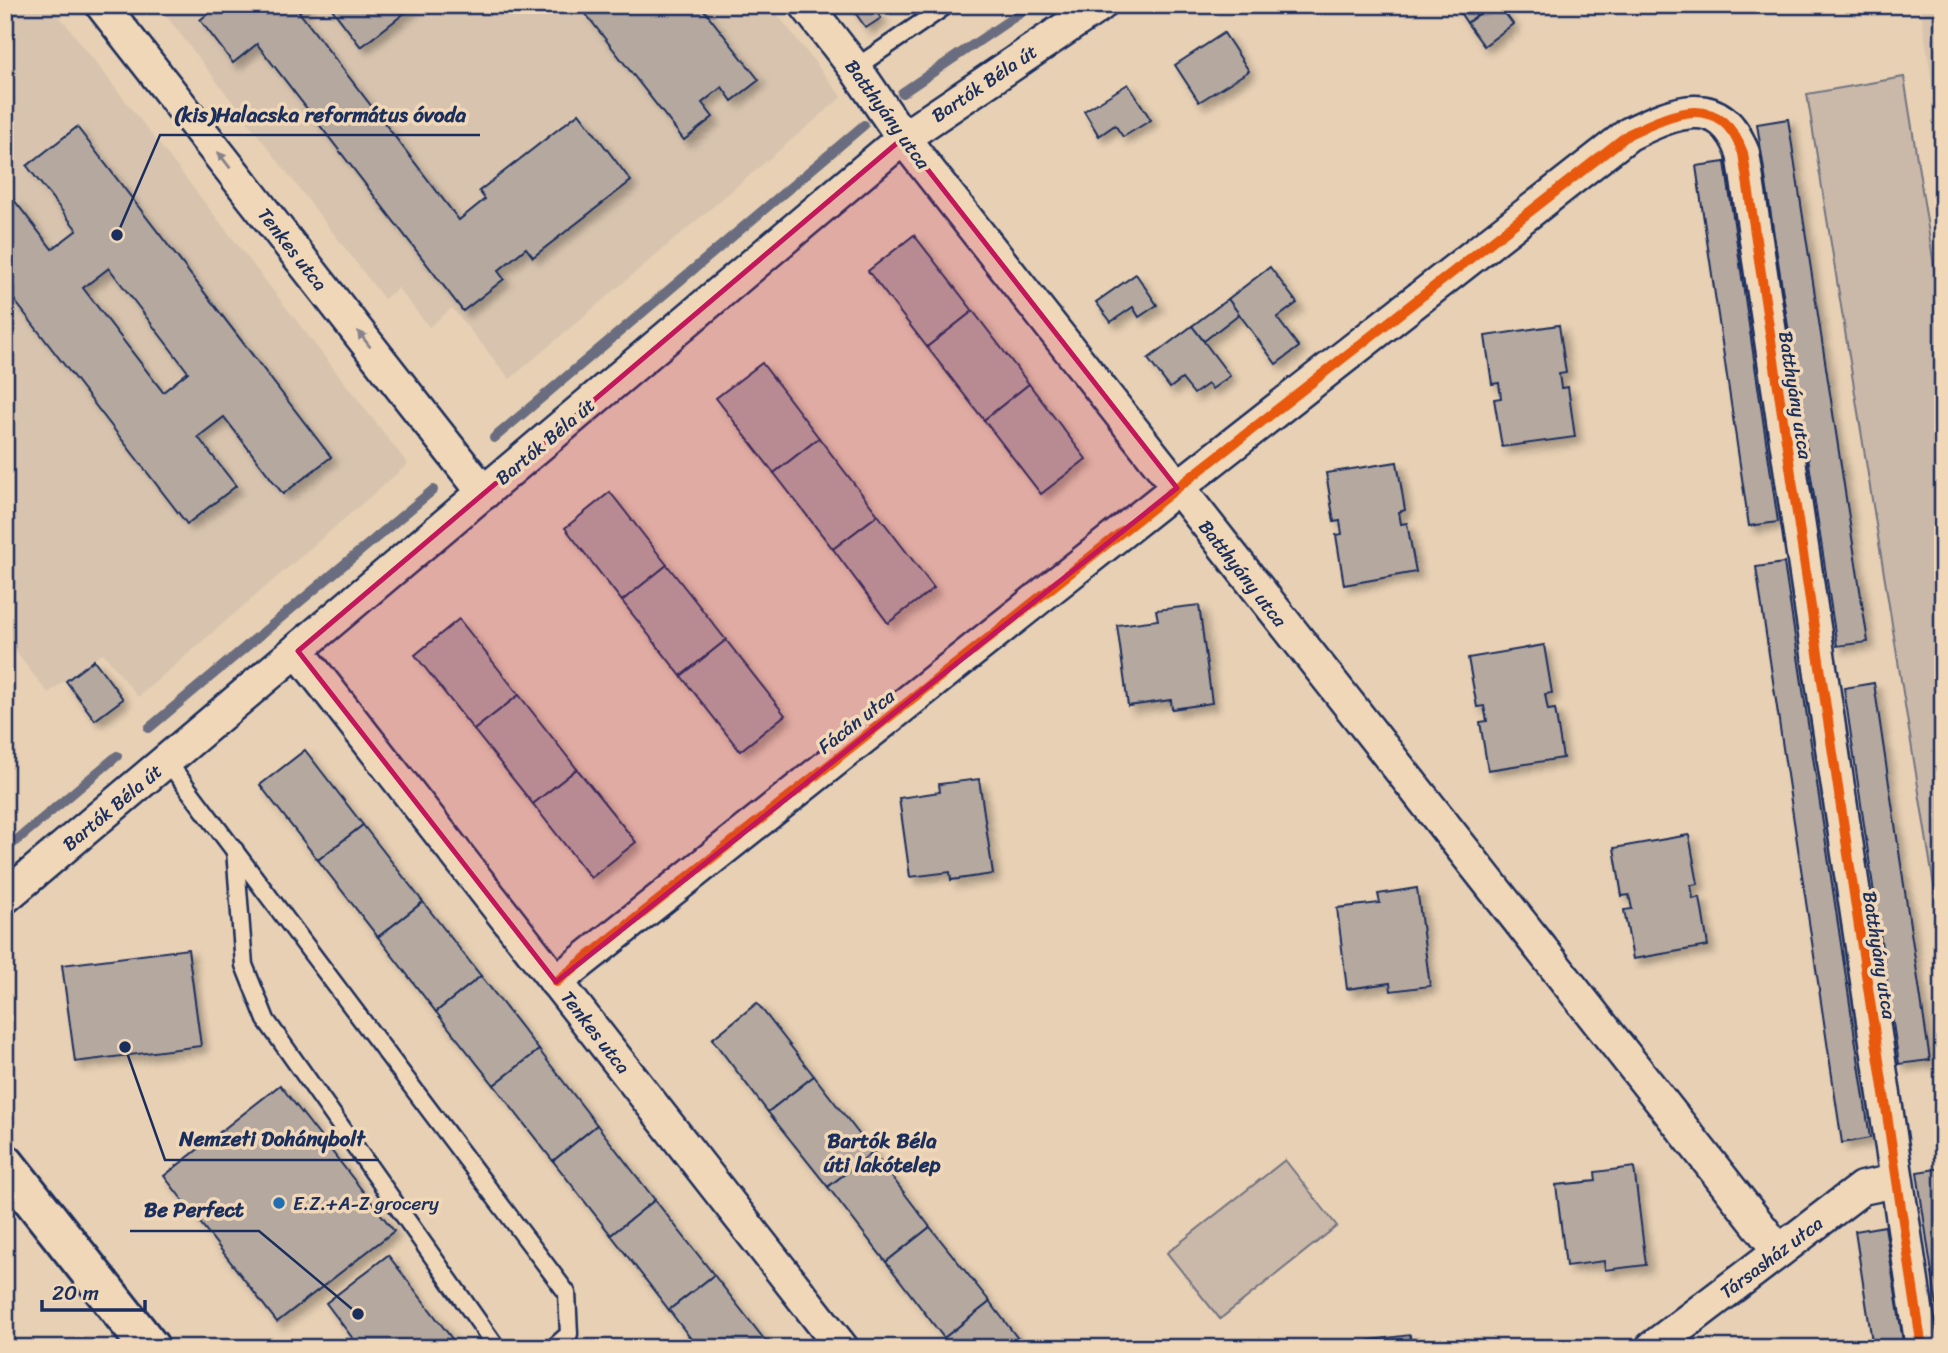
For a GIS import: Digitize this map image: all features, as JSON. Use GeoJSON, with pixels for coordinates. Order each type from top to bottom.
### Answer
{"type":"FeatureCollection","features":[{"type":"Feature","properties":{"kind":"main road"},"geometry":{"type":"LineString","coordinates":[[5,1164],[150,1348]]}},
{"type":"Feature","properties":{"kind":"street","name":"Tenkes utca"},"geometry":{"type":"LineString","coordinates":[[102,5],[484,493]]}},
{"type":"Feature","properties":{"kind":"street","name":"Batthyány utca"},"geometry":{"type":"LineString","coordinates":[[806,5],[855,68],[903,138],[1779,1251]]}},
{"type":"Feature","properties":{"kind":"street","name":"Bartók Béla út"},"geometry":{"type":"LineString","coordinates":[[5,897],[903,138],[1100,5]]}},
{"type":"Feature","properties":{"kind":"street","name":"Batthyány utca"},"geometry":{"type":"LineString","coordinates":[[1177,488],[1629,134],[1673,113],[1709,113],[1734,129],[1742,153],[1922,1348]]}},
{"type":"Feature","properties":{"kind":"street","name":"Fácán utca"},"geometry":{"type":"LineString","coordinates":[[556,982],[1177,488]]}},
{"type":"Feature","properties":{"kind":"street","name":"Tenkes utca"},"geometry":{"type":"LineString","coordinates":[[298,651],[842,1348]]}},
{"type":"Feature","properties":{"kind":"street","name":"Társasház utca"},"geometry":{"type":"LineString","coordinates":[[1652,1348],[1862,1188],[1896,1181]]}},
{"type":"Feature","properties":{"kind":"lane"},"geometry":{"type":"LineString","coordinates":[[855,68],[947,5]]}},
{"type":"Feature","properties":{"kind":"lane"},"geometry":{"type":"LineString","coordinates":[[167,761],[567,1293],[569,1334],[553,1348]]}},
{"type":"Feature","properties":{"kind":"lane"},"geometry":{"type":"LineString","coordinates":[[236,850],[244,965],[266,1020],[497,1348]]}},
{"type":"Feature","properties":{"kind":"highlighted area"},"geometry":{"type":"Polygon","coordinates":[[[903,138],[1177,488],[556,982],[298,651],[903,138]]]}},
{"type":"Feature","properties":{"kind":"shaded area"},"geometry":{"type":"Polygon","coordinates":[[[5,5],[51,5],[408,464],[138,697],[103,653],[48,693],[5,638],[5,5]]]}},
{"type":"Feature","properties":{"kind":"shaded area"},"geometry":{"type":"Polygon","coordinates":[[[158,5],[770,5],[842,97],[510,379],[452,308],[429,327],[398,288],[384,299],[158,5]]]}},
{"type":"Feature","properties":{"kind":"shaded area"},"geometry":{"type":"Polygon","coordinates":[[[1920,5],[1943,5],[1943,156],[1920,5]]]}},
{"type":"Feature","properties":{"kind":"shaded area"},"geometry":{"type":"Polygon","coordinates":[[[1904,77],[1943,322],[1943,942],[1807,94],[1904,77]]]}},
{"type":"Feature","properties":{"kind":"shaded area"},"geometry":{"type":"Polygon","coordinates":[[[1285,1160],[1337,1226],[1220,1319],[1167,1253],[1285,1160]]]}},
{"type":"Feature","properties":{"kind":"building"},"geometry":{"type":"Polygon","coordinates":[[[219,5],[308,5],[299,12],[459,220],[485,199],[479,191],[579,113],[631,181],[533,257],[526,248],[498,271],[504,279],[463,311],[257,44],[233,63],[200,20],[219,5]]]}},
{"type":"Feature","properties":{"kind":"building"},"geometry":{"type":"Polygon","coordinates":[[[329,5],[415,5],[361,47],[329,5]]]}},
{"type":"Feature","properties":{"kind":"building"},"geometry":{"type":"Polygon","coordinates":[[[595,5],[700,5],[759,80],[732,101],[722,87],[702,103],[713,117],[684,140],[585,13],[595,5]]]}},
{"type":"Feature","properties":{"kind":"building"},"geometry":{"type":"Polygon","coordinates":[[[871,5],[881,18],[866,28],[851,7],[871,5]]]}},
{"type":"Feature","properties":{"kind":"building"},"geometry":{"type":"Polygon","coordinates":[[[1455,5],[1491,5],[1467,23],[1455,5]]]}},
{"type":"Feature","properties":{"kind":"building"},"geometry":{"type":"Polygon","coordinates":[[[1491,5],[1499,5],[1513,24],[1484,46],[1467,23],[1491,5]]]}},
{"type":"Feature","properties":{"kind":"building"},"geometry":{"type":"Polygon","coordinates":[[[1224,33],[1249,71],[1199,102],[1175,65],[1224,33]]]}},
{"type":"Feature","properties":{"kind":"building"},"geometry":{"type":"Polygon","coordinates":[[[1128,84],[1151,120],[1123,137],[1115,125],[1099,136],[1084,111],[1128,84]]]}},
{"type":"Feature","properties":{"kind":"building"},"geometry":{"type":"Polygon","coordinates":[[[1788,119],[1868,642],[1837,646],[1757,124],[1788,119]]]}},
{"type":"Feature","properties":{"kind":"building"},"geometry":{"type":"Polygon","coordinates":[[[77,127],[331,457],[283,494],[224,417],[198,437],[236,486],[187,524],[5,288],[5,207],[14,200],[52,249],[77,230],[27,166],[77,127]],[[109,268],[83,288],[163,392],[188,372],[109,268]]]}},
{"type":"Feature","properties":{"kind":"building"},"geometry":{"type":"Polygon","coordinates":[[[1725,162],[1778,522],[1749,526],[1696,166],[1725,162]]]}},
{"type":"Feature","properties":{"kind":"building"},"geometry":{"type":"Polygon","coordinates":[[[914,235],[973,311],[927,347],[868,271],[914,235]]]}},
{"type":"Feature","properties":{"kind":"building"},"geometry":{"type":"Polygon","coordinates":[[[1270,267],[1297,303],[1277,318],[1299,347],[1276,364],[1228,299],[1270,267]]]}},
{"type":"Feature","properties":{"kind":"building"},"geometry":{"type":"Polygon","coordinates":[[[1136,274],[1157,305],[1139,317],[1133,307],[1111,322],[1096,302],[1136,274]]]}},
{"type":"Feature","properties":{"kind":"building"},"geometry":{"type":"Polygon","coordinates":[[[1228,299],[1239,314],[1204,341],[1192,326],[1228,299]]]}},
{"type":"Feature","properties":{"kind":"building"},"geometry":{"type":"Polygon","coordinates":[[[973,311],[1029,384],[984,420],[927,347],[973,311]]]}},
{"type":"Feature","properties":{"kind":"building"},"geometry":{"type":"Polygon","coordinates":[[[1559,325],[1566,373],[1559,374],[1561,388],[1568,387],[1575,437],[1502,447],[1494,399],[1501,398],[1499,383],[1492,384],[1485,336],[1559,325]]]}},
{"type":"Feature","properties":{"kind":"building"},"geometry":{"type":"Polygon","coordinates":[[[1192,326],[1230,376],[1212,389],[1208,384],[1194,394],[1182,379],[1170,388],[1148,359],[1192,326]]]}},
{"type":"Feature","properties":{"kind":"building"},"geometry":{"type":"Polygon","coordinates":[[[762,363],[819,438],[774,473],[716,398],[762,363]]]}},
{"type":"Feature","properties":{"kind":"building"},"geometry":{"type":"Polygon","coordinates":[[[1029,384],[1086,459],[1041,494],[984,420],[1029,384]]]}},
{"type":"Feature","properties":{"kind":"building"},"geometry":{"type":"Polygon","coordinates":[[[819,438],[878,515],[833,549],[774,473],[819,438]]]}},
{"type":"Feature","properties":{"kind":"building"},"geometry":{"type":"Polygon","coordinates":[[[1397,462],[1405,510],[1399,512],[1401,524],[1407,523],[1416,572],[1344,585],[1336,535],[1342,534],[1340,521],[1334,522],[1326,473],[1397,462]]]}},
{"type":"Feature","properties":{"kind":"building"},"geometry":{"type":"Polygon","coordinates":[[[610,492],[667,565],[622,601],[565,528],[610,492]]]}},
{"type":"Feature","properties":{"kind":"building"},"geometry":{"type":"Polygon","coordinates":[[[878,515],[934,588],[888,623],[833,549],[878,515]]]}},
{"type":"Feature","properties":{"kind":"building"},"geometry":{"type":"Polygon","coordinates":[[[1784,563],[1870,1138],[1842,1143],[1756,567],[1784,563]]]}},
{"type":"Feature","properties":{"kind":"building"},"geometry":{"type":"Polygon","coordinates":[[[667,565],[726,640],[681,676],[622,601],[667,565]]]}},
{"type":"Feature","properties":{"kind":"building"},"geometry":{"type":"Polygon","coordinates":[[[1199,605],[1212,703],[1172,709],[1171,700],[1128,706],[1117,625],[1158,620],[1156,610],[1199,605]]]}},
{"type":"Feature","properties":{"kind":"building"},"geometry":{"type":"Polygon","coordinates":[[[459,619],[519,695],[474,730],[415,655],[459,619]]]}},
{"type":"Feature","properties":{"kind":"building"},"geometry":{"type":"Polygon","coordinates":[[[726,640],[785,715],[740,751],[681,676],[726,640]]]}},
{"type":"Feature","properties":{"kind":"building"},"geometry":{"type":"Polygon","coordinates":[[[1544,645],[1552,693],[1545,694],[1548,710],[1555,709],[1563,758],[1488,770],[1480,722],[1487,721],[1484,706],[1477,707],[1468,658],[1544,645]]]}},
{"type":"Feature","properties":{"kind":"building"},"geometry":{"type":"Polygon","coordinates":[[[94,660],[123,699],[95,720],[66,681],[94,660]]]}},
{"type":"Feature","properties":{"kind":"building"},"geometry":{"type":"Polygon","coordinates":[[[1874,683],[1930,1060],[1899,1064],[1844,688],[1874,683]]]}},
{"type":"Feature","properties":{"kind":"building"},"geometry":{"type":"Polygon","coordinates":[[[519,695],[577,769],[533,804],[474,730],[519,695]]]}},
{"type":"Feature","properties":{"kind":"building"},"geometry":{"type":"Polygon","coordinates":[[[305,750],[363,825],[318,860],[260,785],[305,750]]]}},
{"type":"Feature","properties":{"kind":"building"},"geometry":{"type":"Polygon","coordinates":[[[577,769],[636,842],[591,878],[533,804],[577,769]]]}},
{"type":"Feature","properties":{"kind":"building"},"geometry":{"type":"Polygon","coordinates":[[[979,779],[993,874],[951,880],[950,872],[910,877],[899,798],[940,792],[939,784],[979,779]]]}},
{"type":"Feature","properties":{"kind":"building"},"geometry":{"type":"Polygon","coordinates":[[[363,825],[423,902],[378,937],[318,860],[363,825]]]}},
{"type":"Feature","properties":{"kind":"building"},"geometry":{"type":"Polygon","coordinates":[[[1689,835],[1698,884],[1691,885],[1693,899],[1700,897],[1708,946],[1633,959],[1624,910],[1632,909],[1629,895],[1622,896],[1614,848],[1689,835]]]}},
{"type":"Feature","properties":{"kind":"building"},"geometry":{"type":"Polygon","coordinates":[[[1417,888],[1430,986],[1391,991],[1390,983],[1347,989],[1337,908],[1380,903],[1378,894],[1417,888]]]}},
{"type":"Feature","properties":{"kind":"building"},"geometry":{"type":"Polygon","coordinates":[[[423,902],[481,976],[436,1012],[378,937],[423,902]]]}},
{"type":"Feature","properties":{"kind":"building"},"geometry":{"type":"Polygon","coordinates":[[[188,949],[201,1046],[75,1062],[62,965],[188,949]]]}},
{"type":"Feature","properties":{"kind":"building"},"geometry":{"type":"Polygon","coordinates":[[[481,976],[539,1050],[494,1085],[436,1012],[481,976]]]}},
{"type":"Feature","properties":{"kind":"building"},"geometry":{"type":"Polygon","coordinates":[[[757,1003],[814,1076],[768,1112],[712,1039],[757,1003]]]}},
{"type":"Feature","properties":{"kind":"building"},"geometry":{"type":"Polygon","coordinates":[[[539,1050],[597,1125],[553,1161],[494,1085],[539,1050]]]}},
{"type":"Feature","properties":{"kind":"building"},"geometry":{"type":"Polygon","coordinates":[[[814,1076],[873,1152],[828,1187],[768,1112],[814,1076]]]}},
{"type":"Feature","properties":{"kind":"building","name":"E.Z.+A-Z grocery"},"geometry":{"type":"Polygon","coordinates":[[[280,1085],[394,1231],[277,1322],[164,1176],[280,1085]]]}},
{"type":"Feature","properties":{"kind":"building"},"geometry":{"type":"Polygon","coordinates":[[[597,1125],[655,1200],[611,1235],[553,1161],[597,1125]]]}},
{"type":"Feature","properties":{"kind":"building"},"geometry":{"type":"Polygon","coordinates":[[[873,1152],[930,1227],[886,1262],[828,1187],[873,1152]]]}},
{"type":"Feature","properties":{"kind":"building"},"geometry":{"type":"Polygon","coordinates":[[[1634,1167],[1646,1265],[1605,1270],[1604,1261],[1566,1266],[1556,1185],[1596,1181],[1595,1172],[1634,1167]]]}},
{"type":"Feature","properties":{"kind":"building"},"geometry":{"type":"Polygon","coordinates":[[[1943,1168],[1943,1348],[1917,1172],[1943,1168]]]}},
{"type":"Feature","properties":{"kind":"building"},"geometry":{"type":"Polygon","coordinates":[[[655,1200],[714,1275],[669,1310],[611,1235],[655,1200]]]}},
{"type":"Feature","properties":{"kind":"building"},"geometry":{"type":"Polygon","coordinates":[[[1885,1226],[1904,1348],[1873,1348],[1855,1231],[1885,1226]]]}},
{"type":"Feature","properties":{"kind":"building"},"geometry":{"type":"Polygon","coordinates":[[[930,1227],[990,1302],[944,1338],[886,1262],[930,1227]]]}},
{"type":"Feature","properties":{"kind":"building"},"geometry":{"type":"Polygon","coordinates":[[[388,1255],[459,1348],[360,1348],[326,1303],[388,1255]]]}},
{"type":"Feature","properties":{"kind":"building"},"geometry":{"type":"Polygon","coordinates":[[[714,1275],[771,1348],[698,1348],[669,1310],[714,1275]]]}},
{"type":"Feature","properties":{"kind":"building"},"geometry":{"type":"Polygon","coordinates":[[[990,1302],[1025,1348],[952,1348],[944,1338],[990,1302]]]}},
{"type":"Feature","properties":{"kind":"building"},"geometry":{"type":"Polygon","coordinates":[[[1410,1335],[1411,1348],[1371,1348],[1370,1340],[1410,1335]]]}},
{"type":"Feature","properties":{"kind":"waterway"},"geometry":{"type":"LineString","coordinates":[[902,93],[1032,5]]}},
{"type":"Feature","properties":{"kind":"waterway"},"geometry":{"type":"LineString","coordinates":[[494,438],[864,125]]}},
{"type":"Feature","properties":{"kind":"waterway"},"geometry":{"type":"LineString","coordinates":[[149,728],[433,490]]}},
{"type":"Feature","properties":{"kind":"waterway"},"geometry":{"type":"LineString","coordinates":[[5,850],[117,756]]}},
{"type":"Feature","properties":{"kind":"cycle path"},"geometry":{"type":"LineString","coordinates":[[556,982],[1177,488],[1629,134],[1679,114],[1709,114],[1722,121],[1733,133],[1743,153],[1922,1348]]}},
{"type":"Feature","properties":{"kind":"place","name":"(kis)Halacska református óvoda"},"geometry":{"type":"Point","coordinates":[117,235]}},
{"type":"Feature","properties":{"kind":"place","name":"Nemzeti Dohánybolt"},"geometry":{"type":"Point","coordinates":[125,1047]}},
{"type":"Feature","properties":{"kind":"place","name":"E.Z.+A-Z grocery"},"geometry":{"type":"Point","coordinates":[279,1203]}},
{"type":"Feature","properties":{"kind":"place","name":"Be Perfect"},"geometry":{"type":"Point","coordinates":[358,1314]}},
{"type":"Feature","properties":{"kind":"district","name":"Bartók Béla úti lakótelep"},"geometry":{"type":"Point","coordinates":[882,1153]}}]}
